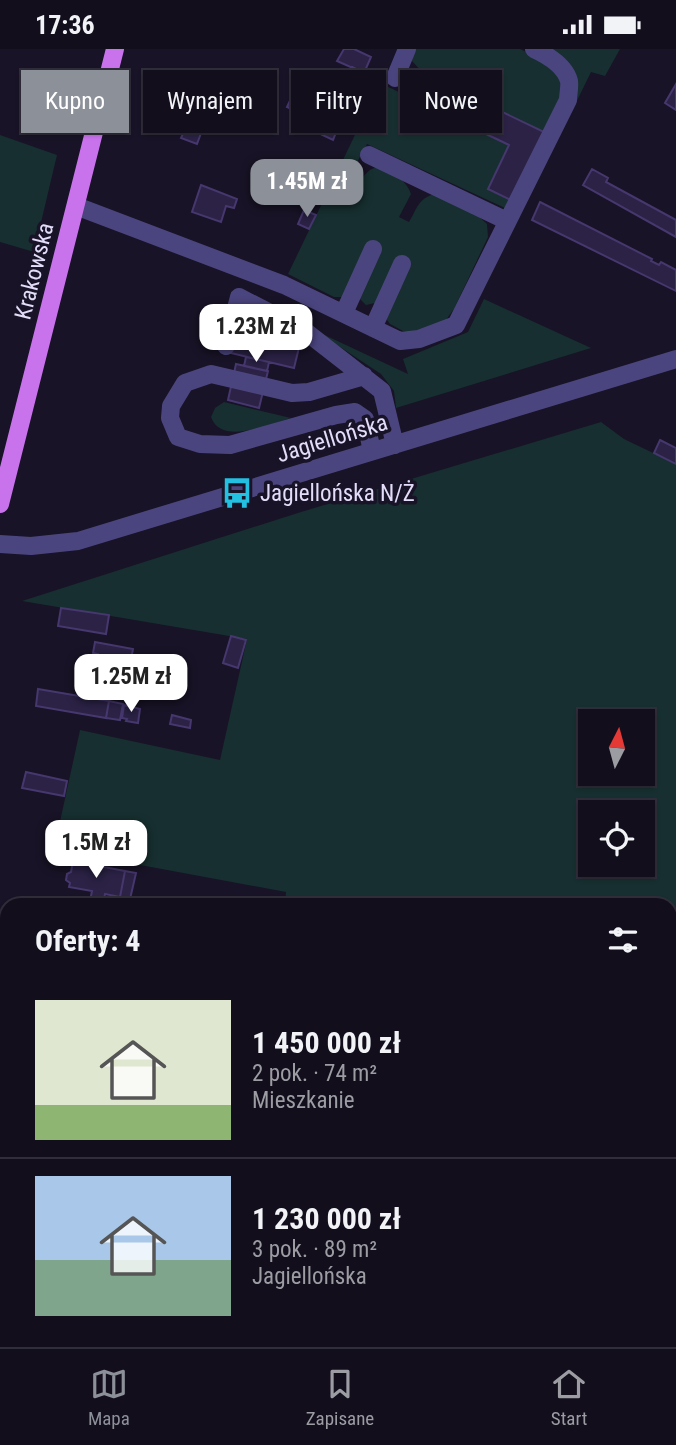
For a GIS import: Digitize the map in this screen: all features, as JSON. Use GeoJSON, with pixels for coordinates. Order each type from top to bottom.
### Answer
{"type":"FeatureCollection","features":[{"type":"Feature","properties":{"kind":"main road","name":"Krakowska"},"geometry":{"type":"LineString","coordinates":[[0,504],[114,49]]}},
{"type":"Feature","properties":{"kind":"street"},"geometry":{"type":"LineString","coordinates":[[395,78],[407,49]]}},
{"type":"Feature","properties":{"kind":"street"},"geometry":{"type":"LineString","coordinates":[[76,206],[284,285],[400,341],[419,339],[456,325],[568,100],[569,82],[560,67],[547,55],[534,49]]}},
{"type":"Feature","properties":{"kind":"street"},"geometry":{"type":"LineString","coordinates":[[369,155],[507,222]]}},
{"type":"Feature","properties":{"kind":"street"},"geometry":{"type":"LineString","coordinates":[[344,313],[373,249]]}},
{"type":"Feature","properties":{"kind":"street"},"geometry":{"type":"LineString","coordinates":[[373,328],[402,264]]}},
{"type":"Feature","properties":{"kind":"street"},"geometry":{"type":"LineString","coordinates":[[226,346],[239,297],[305,331],[382,391],[395,445]]}},
{"type":"Feature","properties":{"kind":"street","name":"Jagiellońska"},"geometry":{"type":"LineString","coordinates":[[0,544],[31,546],[78,541],[676,359]]}},
{"type":"Feature","properties":{"kind":"street"},"geometry":{"type":"LineString","coordinates":[[364,376],[309,392],[292,393],[211,374],[185,383],[171,406],[170,418],[178,437],[200,444],[230,445],[335,415],[355,412],[364,417],[372,451]]}},
{"type":"Feature","properties":{"kind":"street"},"geometry":{"type":"LineString","coordinates":[[309,392],[316,421]]}},
{"type":"Feature","properties":{"kind":"green space"},"geometry":{"type":"Polygon","coordinates":[[[413,49],[520,49],[547,62],[563,83],[563,93],[544,132],[502,112],[502,70],[420,70],[412,61],[413,49]]]}},
{"type":"Feature","properties":{"kind":"green space"},"geometry":{"type":"Polygon","coordinates":[[[541,49],[620,49],[605,76],[591,72],[573,109],[574,91],[541,49]]]}},
{"type":"Feature","properties":{"kind":"green space"},"geometry":{"type":"Polygon","coordinates":[[[386,86],[400,93],[400,133],[484,133],[509,145],[488,189],[511,200],[505,208],[367,144],[351,173],[361,179],[371,170],[380,168],[397,175],[411,194],[399,217],[409,222],[421,201],[435,194],[475,213],[487,224],[488,237],[454,309],[445,321],[414,332],[403,331],[390,324],[375,303],[366,305],[360,299],[361,291],[334,297],[288,274],[356,133],[386,133],[386,86]]]}},
{"type":"Feature","properties":{"kind":"green space"},"geometry":{"type":"Polygon","coordinates":[[[0,135],[57,155],[34,252],[0,242],[0,135]]]}},
{"type":"Feature","properties":{"kind":"green space"},"geometry":{"type":"Polygon","coordinates":[[[484,299],[591,348],[396,408],[394,391],[381,374],[316,331],[408,374],[403,359],[468,332],[484,299]]]}},
{"type":"Feature","properties":{"kind":"green space"},"geometry":{"type":"Polygon","coordinates":[[[224,402],[291,418],[247,431],[225,430],[216,426],[211,417],[215,408],[224,402]]]}},
{"type":"Feature","properties":{"kind":"green space"},"geometry":{"type":"Polygon","coordinates":[[[601,422],[624,439],[676,464],[676,898],[286,898],[286,892],[54,849],[80,730],[220,760],[247,639],[22,601],[301,512],[601,422]]]}},
{"type":"Feature","properties":{"kind":"building"},"geometry":{"type":"Polygon","coordinates":[[[344,49],[354,49],[371,57],[365,70],[357,70],[337,61],[344,49]]]}},
{"type":"Feature","properties":{"kind":"building"},"geometry":{"type":"Polygon","coordinates":[[[676,84],[676,110],[665,103],[676,84]]]}},
{"type":"Feature","properties":{"kind":"building"},"geometry":{"type":"Polygon","coordinates":[[[502,112],[544,132],[511,200],[488,189],[509,145],[484,133],[502,133],[502,112]]]}},
{"type":"Feature","properties":{"kind":"building"},"geometry":{"type":"Polygon","coordinates":[[[183,133],[201,133],[197,144],[181,138],[183,133]]]}},
{"type":"Feature","properties":{"kind":"building"},"geometry":{"type":"Polygon","coordinates":[[[318,133],[336,133],[333,140],[318,133]]]}},
{"type":"Feature","properties":{"kind":"building"},"geometry":{"type":"Polygon","coordinates":[[[592,169],[608,178],[606,182],[676,220],[676,237],[583,185],[592,169]]]}},
{"type":"Feature","properties":{"kind":"building"},"geometry":{"type":"Polygon","coordinates":[[[201,185],[237,199],[234,208],[226,206],[221,222],[192,212],[201,185]]]}},
{"type":"Feature","properties":{"kind":"building"},"geometry":{"type":"Polygon","coordinates":[[[540,202],[659,265],[661,262],[676,270],[676,291],[532,220],[540,202]]]}},
{"type":"Feature","properties":{"kind":"building"},"geometry":{"type":"Polygon","coordinates":[[[304,210],[316,215],[309,229],[298,224],[304,210]]]}},
{"type":"Feature","properties":{"kind":"building"},"geometry":{"type":"Polygon","coordinates":[[[243,306],[302,335],[294,368],[231,353],[243,306]]]}},
{"type":"Feature","properties":{"kind":"building"},"geometry":{"type":"Polygon","coordinates":[[[246,357],[269,362],[267,371],[244,366],[246,357]]]}},
{"type":"Feature","properties":{"kind":"building"},"geometry":{"type":"Polygon","coordinates":[[[236,364],[268,371],[259,408],[228,400],[236,364]]]}},
{"type":"Feature","properties":{"kind":"building"},"geometry":{"type":"Polygon","coordinates":[[[660,440],[676,448],[676,464],[654,453],[660,440]]]}},
{"type":"Feature","properties":{"kind":"building"},"geometry":{"type":"Polygon","coordinates":[[[61,608],[109,615],[106,634],[58,626],[61,608]]]}},
{"type":"Feature","properties":{"kind":"building"},"geometry":{"type":"Polygon","coordinates":[[[231,636],[246,640],[238,668],[223,663],[231,636]]]}},
{"type":"Feature","properties":{"kind":"building"},"geometry":{"type":"Polygon","coordinates":[[[95,642],[133,649],[128,674],[96,668],[98,654],[93,653],[95,642]]]}},
{"type":"Feature","properties":{"kind":"building"},"geometry":{"type":"Polygon","coordinates":[[[140,660],[170,665],[167,682],[137,676],[140,660]]]}},
{"type":"Feature","properties":{"kind":"building"},"geometry":{"type":"Polygon","coordinates":[[[38,689],[109,701],[106,718],[36,706],[38,689]]]}},
{"type":"Feature","properties":{"kind":"building"},"geometry":{"type":"Polygon","coordinates":[[[109,701],[123,704],[120,720],[106,718],[109,701]]]}},
{"type":"Feature","properties":{"kind":"building"},"geometry":{"type":"Polygon","coordinates":[[[124,705],[140,709],[138,723],[122,718],[124,705]]]}},
{"type":"Feature","properties":{"kind":"building"},"geometry":{"type":"Polygon","coordinates":[[[172,715],[191,720],[190,728],[170,724],[172,715]]]}},
{"type":"Feature","properties":{"kind":"building"},"geometry":{"type":"Polygon","coordinates":[[[26,772],[67,781],[64,796],[22,788],[26,772]]]}},
{"type":"Feature","properties":{"kind":"building"},"geometry":{"type":"Polygon","coordinates":[[[73,861],[125,871],[120,897],[105,894],[104,898],[91,898],[92,891],[69,887],[70,883],[66,880],[67,874],[71,872],[73,861]]]}},
{"type":"Feature","properties":{"kind":"building"},"geometry":{"type":"Polygon","coordinates":[[[125,871],[136,873],[130,898],[120,897],[125,871]]]}},
{"type":"Feature","properties":{"kind":"place","name":"Jagiellońska N/Ż"},"geometry":{"type":"Point","coordinates":[237,493]}}]}
